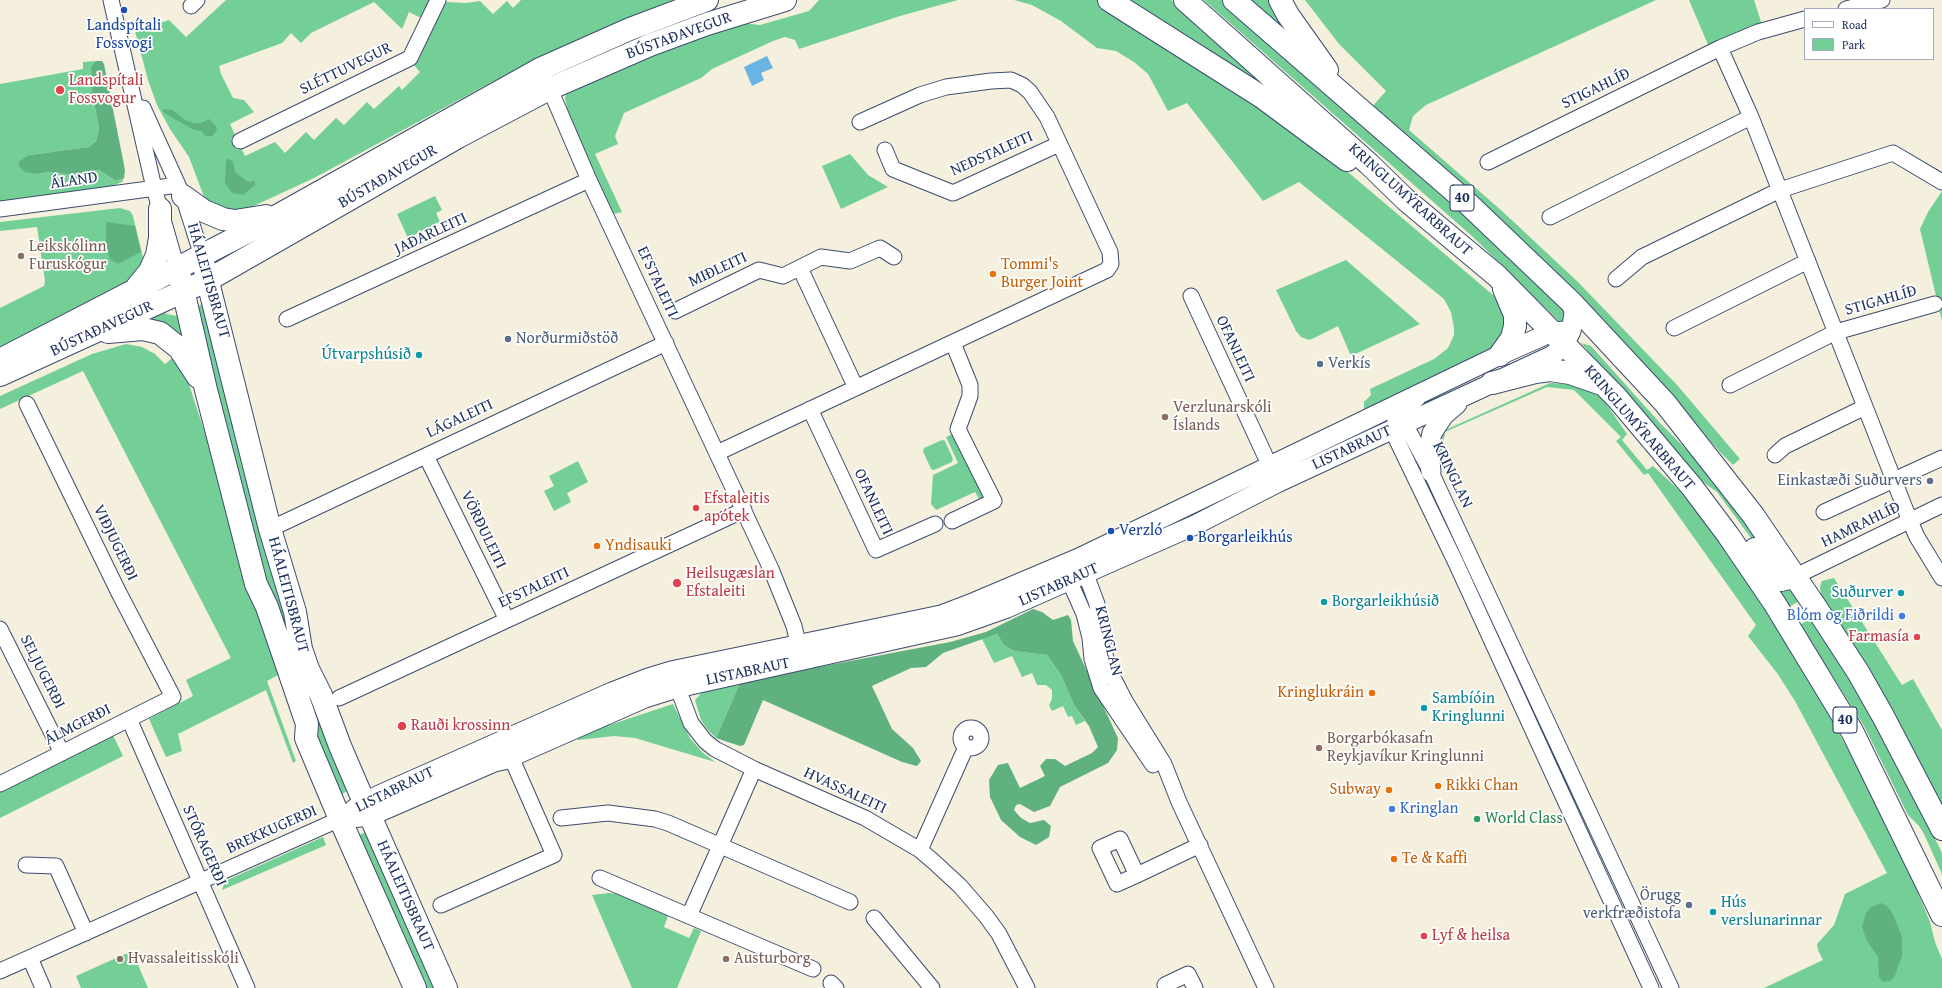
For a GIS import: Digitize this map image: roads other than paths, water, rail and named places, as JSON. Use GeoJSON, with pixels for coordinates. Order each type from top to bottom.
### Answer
{"type":"FeatureCollection","features":[{"type":"Feature","properties":{"kind":"main road","name":"BÚSTAÐAVEGUR"},"geometry":{"type":"LineString","coordinates":[[0,360],[290,209],[540,69],[630,29],[707,0]]}},
{"type":"Feature","properties":{"kind":"main road","name":"BÚSTAÐAVEGUR"},"geometry":{"type":"LineString","coordinates":[[0,376],[208,280],[458,137],[550,89],[650,45],[707,24],[786,0]]}},
{"type":"Feature","properties":{"kind":"main road"},"geometry":{"type":"LineString","coordinates":[[1109,0],[1262,97],[1334,152],[1406,200]]}},
{"type":"Feature","properties":{"kind":"main road","name":"KRINGLUMÝRARBRAUT"},"geometry":{"type":"LineString","coordinates":[[1185,0],[1369,164],[1406,200],[1496,276],[1562,336],[1692,487],[1728,535],[1775,604],[1852,731],[1942,915]]}},
{"type":"Feature","properties":{"kind":"main road","name":"KRINGLUMÝRARBRAUT"},"geometry":{"type":"LineString","coordinates":[[1234,0],[1462,198],[1603,334],[1665,403],[1753,515],[1796,576],[1861,678],[1901,749],[1942,830]]}},
{"type":"Feature","properties":{"kind":"main road"},"geometry":{"type":"LineString","coordinates":[[1280,0],[1288,15],[1347,98]]}},
{"type":"Feature","properties":{"kind":"main road"},"geometry":{"type":"LineString","coordinates":[[181,190],[204,211],[235,221],[252,219],[290,209]]}},
{"type":"Feature","properties":{"kind":"main road"},"geometry":{"type":"LineString","coordinates":[[134,290],[144,280],[155,261],[160,238],[160,209]]}},
{"type":"Feature","properties":{"kind":"main road","name":"HÁALEITISBRAUT"},"geometry":{"type":"LineString","coordinates":[[202,256],[270,529],[295,612],[301,649],[308,669],[322,695],[340,746],[446,988]]}},
{"type":"Feature","properties":{"kind":"main road","name":"HÁALEITISBRAUT"},"geometry":{"type":"LineString","coordinates":[[177,268],[184,292],[206,390],[256,584],[267,607],[307,724],[306,738],[340,819],[415,988]]}},
{"type":"Feature","properties":{"kind":"main road"},"geometry":{"type":"LineString","coordinates":[[1496,276],[1512,303],[1516,326],[1512,338],[1500,355]]}},
{"type":"Feature","properties":{"kind":"main road"},"geometry":{"type":"LineString","coordinates":[[87,335],[143,328],[160,333],[179,348],[206,390]]}},
{"type":"Feature","properties":{"kind":"main road"},"geometry":{"type":"LineString","coordinates":[[1492,384],[1535,372],[1550,370],[1570,373],[1604,385]]}},
{"type":"Feature","properties":{"kind":"main road"},"geometry":{"type":"LineString","coordinates":[[1728,535],[1738,534],[1747,539],[1774,575],[1781,580],[1796,576]]}},
{"type":"Feature","properties":{"kind":"street","name":"HÁALEITISBRAUT"},"geometry":{"type":"LineString","coordinates":[[111,0],[154,188],[177,268]]}},
{"type":"Feature","properties":{"kind":"street","name":"SLÉTTUVEGUR"},"geometry":{"type":"LineString","coordinates":[[240,141],[410,58],[438,0]]}},
{"type":"Feature","properties":{"kind":"street"},"geometry":{"type":"LineString","coordinates":[[1850,8],[1882,0]]}},
{"type":"Feature","properties":{"kind":"street","name":"STIGAHLÍÐ"},"geometry":{"type":"LineString","coordinates":[[1488,162],[1720,48],[1758,32],[1804,19]]}},
{"type":"Feature","properties":{"kind":"street","name":"STIGAHLÍÐ"},"geometry":{"type":"LineString","coordinates":[[1720,48],[1751,117],[1910,521],[1942,578]]}},
{"type":"Feature","properties":{"kind":"street","name":"EFSTALEITI"},"geometry":{"type":"LineString","coordinates":[[540,69],[589,180],[782,593],[800,653]]}},
{"type":"Feature","properties":{"kind":"street","name":"NEÐSTALEITI"},"geometry":{"type":"LineString","coordinates":[[860,122],[920,95],[946,87],[971,82],[1011,80],[1022,85],[1030,92],[1047,117],[1110,252],[1111,264],[1107,270],[953,343]]}},
{"type":"Feature","properties":{"kind":"street","name":"HÁALEITISBRAUT"},"geometry":{"type":"LineString","coordinates":[[130,82],[181,190],[202,256]]}},
{"type":"Feature","properties":{"kind":"street"},"geometry":{"type":"LineString","coordinates":[[1550,217],[1751,117]]}},
{"type":"Feature","properties":{"kind":"street","name":"NEÐSTALEITI"},"geometry":{"type":"LineString","coordinates":[[885,150],[893,169],[953,192],[1059,144]]}},
{"type":"Feature","properties":{"kind":"street"},"geometry":{"type":"LineString","coordinates":[[1616,279],[1642,257],[1780,190],[1893,154],[1942,182]]}},
{"type":"Feature","properties":{"kind":"street","name":"JAÐARLEITI"},"geometry":{"type":"LineString","coordinates":[[287,319],[589,180]]}},
{"type":"Feature","properties":{"kind":"street"},"geometry":{"type":"LineString","coordinates":[[154,188],[181,190]]}},
{"type":"Feature","properties":{"kind":"street","name":"ÁLAND"},"geometry":{"type":"LineString","coordinates":[[0,209],[154,188]]}},
{"type":"Feature","properties":{"kind":"street","name":"MIÐLEITI"},"geometry":{"type":"LineString","coordinates":[[674,311],[759,270],[783,276],[821,257],[850,261],[880,248],[894,257]]}},
{"type":"Feature","properties":{"kind":"street"},"geometry":{"type":"LineString","coordinates":[[1674,328],[1808,261]]}},
{"type":"Feature","properties":{"kind":"street"},"geometry":{"type":"LineString","coordinates":[[800,268],[856,388]]}},
{"type":"Feature","properties":{"kind":"street","name":"OFANLEITI"},"geometry":{"type":"LineString","coordinates":[[1191,296],[1274,474]]}},
{"type":"Feature","properties":{"kind":"street"},"geometry":{"type":"LineString","coordinates":[[1562,336],[1574,314],[1572,303]]}},
{"type":"Feature","properties":{"kind":"street","name":"STIGAHLÍÐ"},"geometry":{"type":"LineString","coordinates":[[1730,385],[1836,332],[1935,304]]}},
{"type":"Feature","properties":{"kind":"street","name":"LISTABRAUT"},"geometry":{"type":"LineString","coordinates":[[1274,474],[1364,421],[1433,386],[1500,355],[1562,336],[1603,334]]}},
{"type":"Feature","properties":{"kind":"street","name":"LISTABRAUT"},"geometry":{"type":"LineString","coordinates":[[367,809],[510,737],[612,692],[648,678],[674,680],[800,653],[956,626],[1007,608],[1074,569],[1274,474],[1398,425],[1492,384],[1553,355],[1562,336]]}},
{"type":"Feature","properties":{"kind":"street","name":"LÁGALEITI"},"geometry":{"type":"LineString","coordinates":[[270,529],[666,342]]}},
{"type":"Feature","properties":{"kind":"street"},"geometry":{"type":"LineString","coordinates":[[717,453],[953,343],[970,385],[970,396],[958,428],[994,501],[952,521]]}},
{"type":"Feature","properties":{"kind":"street"},"geometry":{"type":"LineString","coordinates":[[1433,386],[1405,410],[1398,425],[1456,563],[1650,988]]}},
{"type":"Feature","properties":{"kind":"street"},"geometry":{"type":"LineString","coordinates":[[1431,472],[1428,447],[1432,433],[1444,415],[1469,394]]}},
{"type":"Feature","properties":{"kind":"street","name":"VIÐJUGERÐI"},"geometry":{"type":"LineString","coordinates":[[27,404],[118,591],[173,697]]}},
{"type":"Feature","properties":{"kind":"street"},"geometry":{"type":"LineString","coordinates":[[1775,455],[1785,446],[1865,407]]}},
{"type":"Feature","properties":{"kind":"street","name":"OFANLEITI"},"geometry":{"type":"LineString","coordinates":[[810,410],[876,550],[935,524]]}},
{"type":"Feature","properties":{"kind":"street"},"geometry":{"type":"LineString","coordinates":[[1364,421],[1398,425]]}},
{"type":"Feature","properties":{"kind":"street","name":"KRINGLAN"},"geometry":{"type":"LineString","coordinates":[[1398,425],[1431,472],[1671,988]]}},
{"type":"Feature","properties":{"kind":"street","name":"VÖRÐULEITI"},"geometry":{"type":"LineString","coordinates":[[426,456],[507,620]]}},
{"type":"Feature","properties":{"kind":"street"},"geometry":{"type":"LineString","coordinates":[[1824,512],[1942,458]]}},
{"type":"Feature","properties":{"kind":"street","name":"HAMRAHLÍÐ"},"geometry":{"type":"LineString","coordinates":[[1796,576],[1942,505]]}},
{"type":"Feature","properties":{"kind":"street","name":"EFSTALEITI"},"geometry":{"type":"LineString","coordinates":[[339,698],[744,510]]}},
{"type":"Feature","properties":{"kind":"street","name":"KRINGLAN"},"geometry":{"type":"LineString","coordinates":[[1074,569],[1090,638],[1092,659],[1101,688],[1165,785],[1179,802],[1266,988]]}},
{"type":"Feature","properties":{"kind":"street","name":"SELJUGERÐI"},"geometry":{"type":"LineString","coordinates":[[0,629],[62,753]]}},
{"type":"Feature","properties":{"kind":"street","name":"LISTABRAUT"},"geometry":{"type":"LineString","coordinates":[[340,819],[494,762],[502,761],[645,698],[674,680]]}},
{"type":"Feature","properties":{"kind":"street","name":"HVASSALEITI"},"geometry":{"type":"LineString","coordinates":[[674,680],[692,723],[705,741],[715,749],[754,769],[865,818],[920,850],[960,886],[986,916],[999,934],[1027,988]]}},
{"type":"Feature","properties":{"kind":"street","name":"ÁLMGERÐI"},"geometry":{"type":"LineString","coordinates":[[0,784],[173,697]]}},
{"type":"Feature","properties":{"kind":"street","name":"STÓRAGERÐI"},"geometry":{"type":"LineString","coordinates":[[129,719],[247,988]]}},
{"type":"Feature","properties":{"kind":"street"},"geometry":{"type":"LineString","coordinates":[[441,905],[554,855],[511,757],[510,737]]}},
{"type":"Feature","properties":{"kind":"street"},"geometry":{"type":"LineString","coordinates":[[920,850],[966,747]]}},
{"type":"Feature","properties":{"kind":"street"},"geometry":{"type":"LineString","coordinates":[[689,916],[754,769]]}},
{"type":"Feature","properties":{"kind":"street"},"geometry":{"type":"LineString","coordinates":[[561,818],[608,813],[634,815],[668,823],[850,902]]}},
{"type":"Feature","properties":{"kind":"street","name":"BREKKUGERÐI"},"geometry":{"type":"LineString","coordinates":[[0,971],[340,819]]}},
{"type":"Feature","properties":{"kind":"street"},"geometry":{"type":"LineString","coordinates":[[1137,875],[1200,845]]}},
{"type":"Feature","properties":{"kind":"street"},"geometry":{"type":"LineString","coordinates":[[26,865],[56,866],[86,933]]}},
{"type":"Feature","properties":{"kind":"street"},"geometry":{"type":"LineString","coordinates":[[600,878],[813,969]]}},
{"type":"Feature","properties":{"kind":"street"},"geometry":{"type":"LineString","coordinates":[[874,918],[932,988]]}},
{"type":"Feature","properties":{"kind":"street"},"geometry":{"type":"LineString","coordinates":[[30,958],[43,988]]}},
{"type":"Feature","properties":{"kind":"street"},"geometry":{"type":"LineString","coordinates":[[1167,988],[1165,985],[1188,974],[1195,988]]}},
{"type":"Feature","properties":{"kind":"water"},"geometry":{"type":"Polygon","coordinates":[[[767,56],[773,68],[761,73],[764,80],[752,86],[744,67],[767,56]]]}},
{"type":"Feature","properties":{"kind":"place","name":"Landspítali Fossvogi"},"geometry":{"type":"Point","coordinates":[124,10]}},
{"type":"Feature","properties":{"kind":"place","name":"Landspítali Fossvogur"},"geometry":{"type":"Point","coordinates":[60,90]}},
{"type":"Feature","properties":{"kind":"place","name":"Leikskólinn Furuskógur"},"geometry":{"type":"Point","coordinates":[21,256]}},
{"type":"Feature","properties":{"kind":"place","name":"Tommi's Burger Joint"},"geometry":{"type":"Point","coordinates":[993,274]}},
{"type":"Feature","properties":{"kind":"place","name":"Norðurmiðstöð"},"geometry":{"type":"Point","coordinates":[508,339]}},
{"type":"Feature","properties":{"kind":"place","name":"Útvarpshúsið"},"geometry":{"type":"Point","coordinates":[419,355]}},
{"type":"Feature","properties":{"kind":"place","name":"Verkís"},"geometry":{"type":"Point","coordinates":[1320,364]}},
{"type":"Feature","properties":{"kind":"place","name":"Verzlunarskóli Íslands"},"geometry":{"type":"Point","coordinates":[1165,417]}},
{"type":"Feature","properties":{"kind":"place","name":"Einkastæði Suðurvers"},"geometry":{"type":"Point","coordinates":[1930,481]}},
{"type":"Feature","properties":{"kind":"place","name":"Efstaleitis apótek"},"geometry":{"type":"Point","coordinates":[696,508]}},
{"type":"Feature","properties":{"kind":"place","name":"Verzló"},"geometry":{"type":"Point","coordinates":[1111,531]}},
{"type":"Feature","properties":{"kind":"place","name":"Borgarleikhús"},"geometry":{"type":"Point","coordinates":[1190,538]}},
{"type":"Feature","properties":{"kind":"place","name":"Yndisauki"},"geometry":{"type":"Point","coordinates":[597,546]}},
{"type":"Feature","properties":{"kind":"place","name":"Heilsugæslan Efstaleiti"},"geometry":{"type":"Point","coordinates":[677,583]}},
{"type":"Feature","properties":{"kind":"place","name":"Suðurver"},"geometry":{"type":"Point","coordinates":[1901,593]}},
{"type":"Feature","properties":{"kind":"place","name":"Borgarleikhúsið"},"geometry":{"type":"Point","coordinates":[1324,602]}},
{"type":"Feature","properties":{"kind":"place","name":"Blóm og Fiðrildi"},"geometry":{"type":"Point","coordinates":[1902,616]}},
{"type":"Feature","properties":{"kind":"place","name":"Farmasía"},"geometry":{"type":"Point","coordinates":[1917,637]}},
{"type":"Feature","properties":{"kind":"place","name":"Kringlukráin"},"geometry":{"type":"Point","coordinates":[1372,693]}},
{"type":"Feature","properties":{"kind":"place","name":"Sambíóin Kringlunni"},"geometry":{"type":"Point","coordinates":[1424,708]}},
{"type":"Feature","properties":{"kind":"place","name":"Rauði krossinn"},"geometry":{"type":"Point","coordinates":[402,726]}},
{"type":"Feature","properties":{"kind":"place","name":"Borgarbókasafn Reykjavíkur Kringlunni"},"geometry":{"type":"Point","coordinates":[1319,748]}},
{"type":"Feature","properties":{"kind":"place","name":"Rikki Chan"},"geometry":{"type":"Point","coordinates":[1438,786]}},
{"type":"Feature","properties":{"kind":"place","name":"Subway"},"geometry":{"type":"Point","coordinates":[1389,790]}},
{"type":"Feature","properties":{"kind":"place","name":"Kringlan"},"geometry":{"type":"Point","coordinates":[1392,809]}},
{"type":"Feature","properties":{"kind":"place","name":"World Class"},"geometry":{"type":"Point","coordinates":[1477,819]}},
{"type":"Feature","properties":{"kind":"place","name":"Te & Kaffi"},"geometry":{"type":"Point","coordinates":[1394,859]}},
{"type":"Feature","properties":{"kind":"place","name":"Örugg verkfræðistofa"},"geometry":{"type":"Point","coordinates":[1689,905]}},
{"type":"Feature","properties":{"kind":"place","name":"Hús verslunarinnar"},"geometry":{"type":"Point","coordinates":[1713,912]}},
{"type":"Feature","properties":{"kind":"place","name":"Lyf & heilsa"},"geometry":{"type":"Point","coordinates":[1424,936]}},
{"type":"Feature","properties":{"kind":"place","name":"Hvassaleitisskóli"},"geometry":{"type":"Point","coordinates":[120,959]}},
{"type":"Feature","properties":{"kind":"place","name":"Austurborg"},"geometry":{"type":"Point","coordinates":[726,959]}}]}
